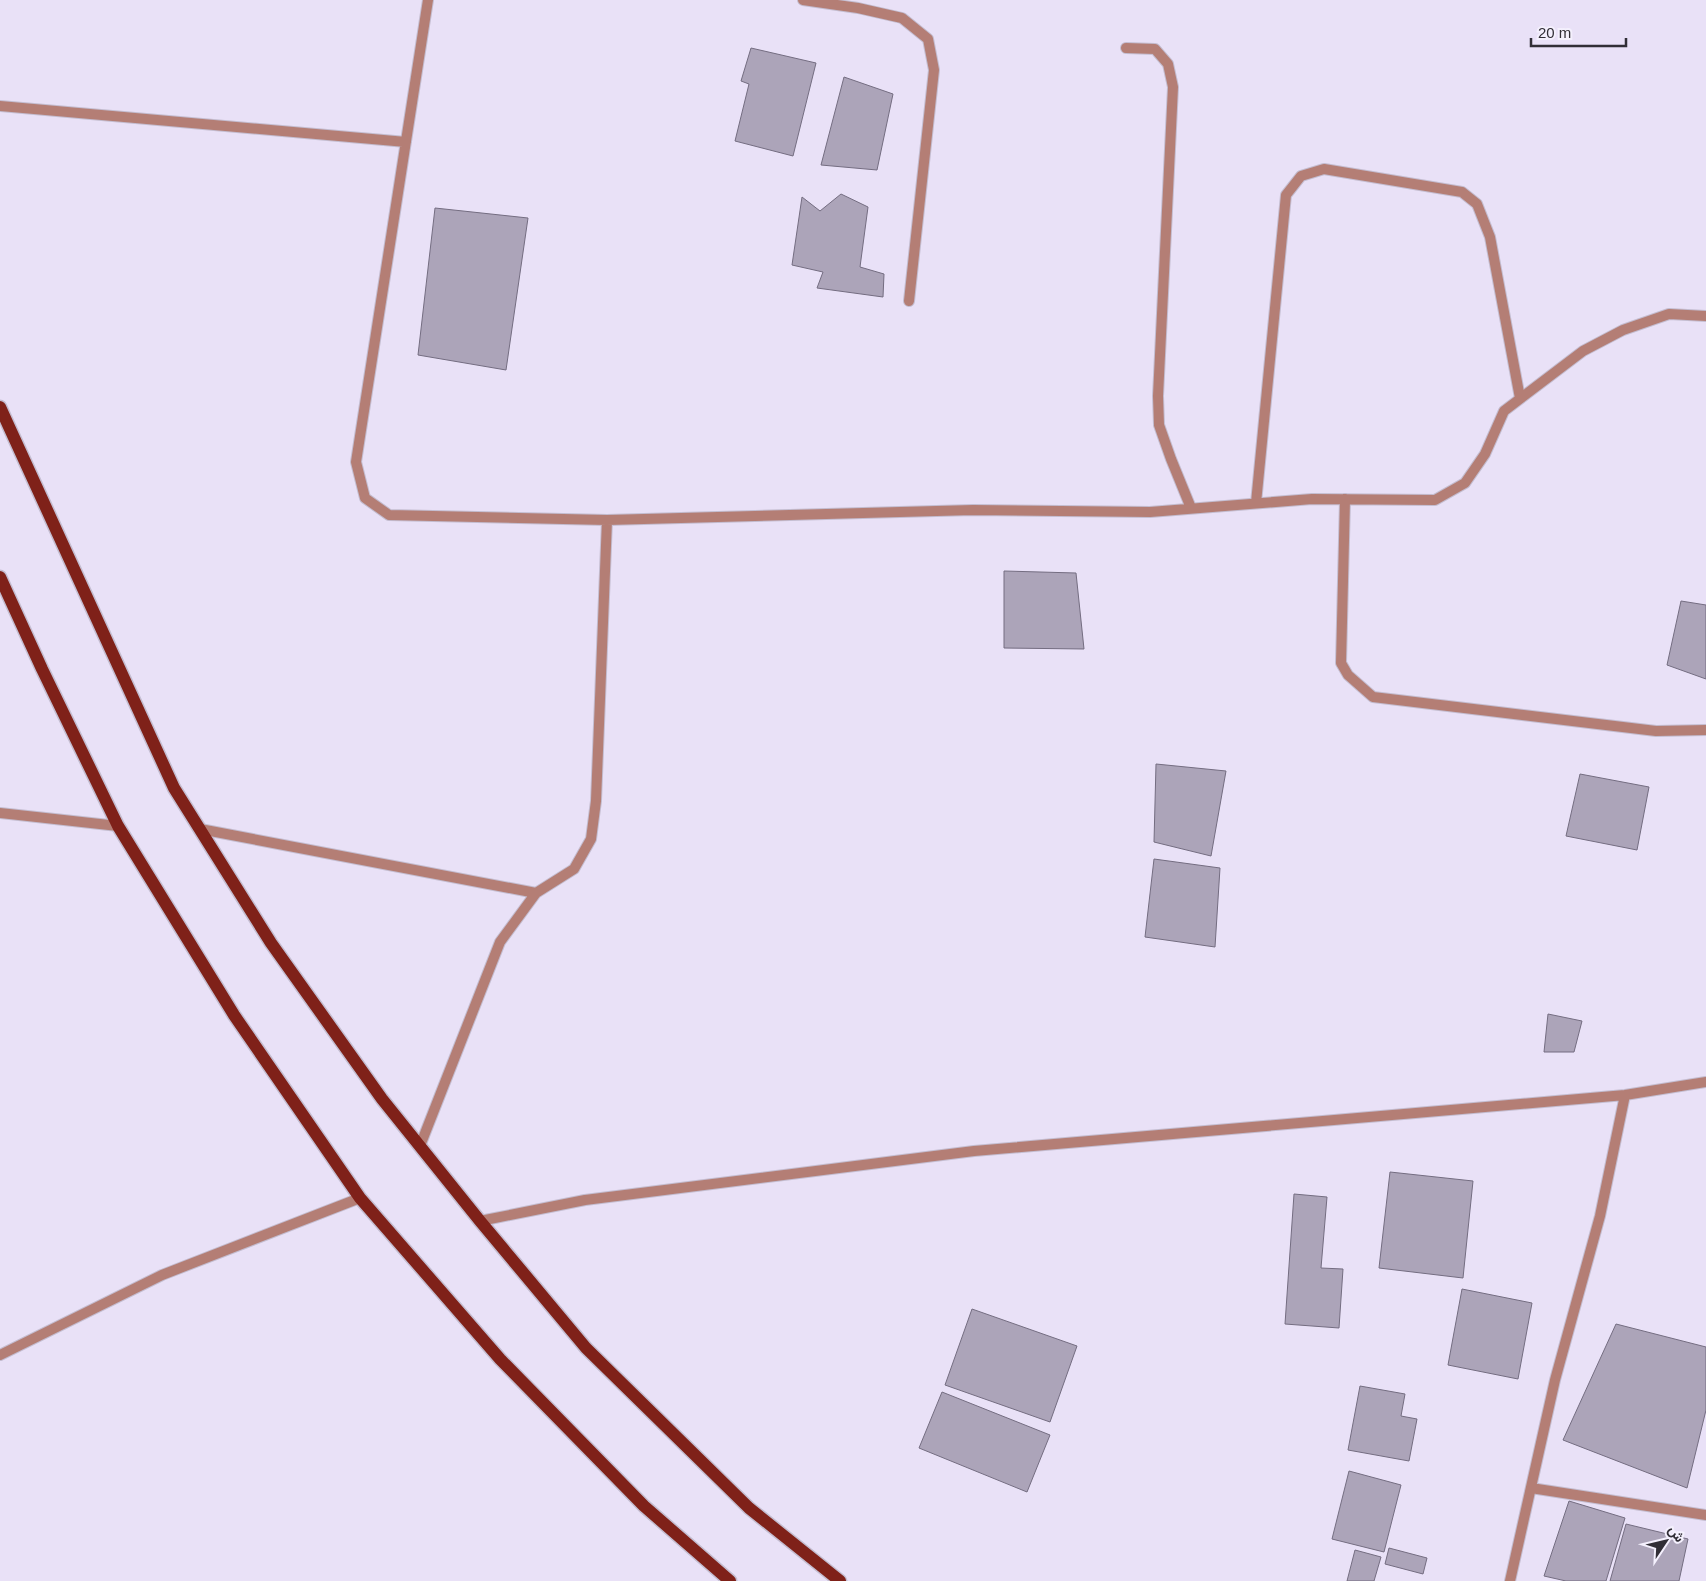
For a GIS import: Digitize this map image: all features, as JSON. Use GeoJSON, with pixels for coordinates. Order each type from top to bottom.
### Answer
{"type":"FeatureCollection","features":[{"type":"Feature","properties":{"kind":"main road"},"geometry":{"type":"LineString","coordinates":[[0,407],[174,788],[271,943],[382,1099],[480,1221],[586,1348],[749,1508],[840,1581]]}},
{"type":"Feature","properties":{"kind":"main road"},"geometry":{"type":"LineString","coordinates":[[0,577],[118,826],[234,1015],[360,1198],[500,1359],[644,1506],[730,1581]]}},
{"type":"Feature","properties":{"kind":"street"},"geometry":{"type":"LineString","coordinates":[[428,0],[356,462],[365,498],[389,514],[607,520],[972,510],[1150,512],[1312,499],[1435,500],[1465,483],[1485,454],[1504,411],[1583,351],[1623,330],[1669,314],[1706,316]]}},
{"type":"Feature","properties":{"kind":"street"},"geometry":{"type":"LineString","coordinates":[[803,0],[858,8],[902,18],[928,39],[934,70],[909,301]]}},
{"type":"Feature","properties":{"kind":"street"},"geometry":{"type":"LineString","coordinates":[[1126,48],[1155,49],[1168,64],[1173,87],[1158,396],[1159,425],[1191,508]]}},
{"type":"Feature","properties":{"kind":"street"},"geometry":{"type":"LineString","coordinates":[[0,106],[406,142]]}},
{"type":"Feature","properties":{"kind":"street"},"geometry":{"type":"LineString","coordinates":[[1256,503],[1286,196],[1301,176],[1324,169],[1462,192],[1477,204],[1490,237],[1520,398]]}},
{"type":"Feature","properties":{"kind":"street"},"geometry":{"type":"LineString","coordinates":[[1345,499],[1341,663],[1348,675],[1374,697],[1656,732],[1706,730]]}},
{"type":"Feature","properties":{"kind":"street"},"geometry":{"type":"LineString","coordinates":[[420,1146],[500,942],[536,893],[574,869],[590,839],[596,801],[607,520]]}},
{"type":"Feature","properties":{"kind":"street"},"geometry":{"type":"LineString","coordinates":[[0,813],[118,826]]}},
{"type":"Feature","properties":{"kind":"street"},"geometry":{"type":"LineString","coordinates":[[200,829],[536,893]]}},
{"type":"Feature","properties":{"kind":"street"},"geometry":{"type":"LineString","coordinates":[[480,1221],[585,1200],[974,1151],[1625,1095],[1706,1082]]}},
{"type":"Feature","properties":{"kind":"street"},"geometry":{"type":"LineString","coordinates":[[1510,1581],[1556,1380],[1600,1216],[1625,1095]]}},
{"type":"Feature","properties":{"kind":"street"},"geometry":{"type":"LineString","coordinates":[[0,1355],[162,1275],[360,1198]]}},
{"type":"Feature","properties":{"kind":"street"},"geometry":{"type":"LineString","coordinates":[[1531,1488],[1706,1515]]}},
{"type":"Feature","properties":{"kind":"building"},"geometry":{"type":"Polygon","coordinates":[[[751,48],[816,63],[793,156],[735,141],[749,84],[741,81],[751,48]]]}},
{"type":"Feature","properties":{"kind":"building"},"geometry":{"type":"Polygon","coordinates":[[[844,77],[893,94],[877,170],[821,165],[844,77]]]}},
{"type":"Feature","properties":{"kind":"building"},"geometry":{"type":"Polygon","coordinates":[[[841,194],[868,207],[860,267],[884,274],[883,297],[817,288],[823,272],[792,265],[802,197],[820,211],[841,194]]]}},
{"type":"Feature","properties":{"kind":"building"},"geometry":{"type":"Polygon","coordinates":[[[435,208],[528,218],[506,370],[418,355],[435,208]]]}},
{"type":"Feature","properties":{"kind":"building"},"geometry":{"type":"Polygon","coordinates":[[[1004,571],[1076,573],[1084,649],[1004,648],[1004,571]]]}},
{"type":"Feature","properties":{"kind":"building"},"geometry":{"type":"Polygon","coordinates":[[[1681,601],[1706,605],[1706,679],[1667,665],[1681,601]]]}},
{"type":"Feature","properties":{"kind":"building"},"geometry":{"type":"Polygon","coordinates":[[[1156,764],[1226,771],[1211,856],[1154,842],[1156,764]]]}},
{"type":"Feature","properties":{"kind":"building"},"geometry":{"type":"Polygon","coordinates":[[[1580,774],[1649,787],[1637,850],[1566,836],[1580,774]]]}},
{"type":"Feature","properties":{"kind":"building"},"geometry":{"type":"Polygon","coordinates":[[[1154,859],[1220,868],[1215,947],[1145,937],[1154,859]]]}},
{"type":"Feature","properties":{"kind":"building"},"geometry":{"type":"Polygon","coordinates":[[[1548,1014],[1582,1021],[1574,1052],[1544,1052],[1548,1014]]]}},
{"type":"Feature","properties":{"kind":"building"},"geometry":{"type":"Polygon","coordinates":[[[1390,1172],[1473,1181],[1463,1278],[1379,1268],[1390,1172]]]}},
{"type":"Feature","properties":{"kind":"building"},"geometry":{"type":"Polygon","coordinates":[[[1294,1194],[1327,1197],[1321,1268],[1343,1269],[1339,1328],[1285,1324],[1294,1194]]]}},
{"type":"Feature","properties":{"kind":"building"},"geometry":{"type":"Polygon","coordinates":[[[1462,1289],[1532,1303],[1518,1379],[1448,1365],[1462,1289]]]}},
{"type":"Feature","properties":{"kind":"building"},"geometry":{"type":"Polygon","coordinates":[[[972,1309],[1077,1346],[1050,1422],[945,1385],[972,1309]]]}},
{"type":"Feature","properties":{"kind":"building"},"geometry":{"type":"Polygon","coordinates":[[[1616,1324],[1706,1347],[1706,1410],[1687,1488],[1563,1440],[1616,1324]]]}},
{"type":"Feature","properties":{"kind":"building"},"geometry":{"type":"Polygon","coordinates":[[[1360,1386],[1405,1394],[1401,1416],[1417,1419],[1409,1461],[1348,1450],[1360,1386]]]}},
{"type":"Feature","properties":{"kind":"building"},"geometry":{"type":"Polygon","coordinates":[[[942,1392],[1050,1435],[1027,1492],[919,1448],[942,1392]]]}},
{"type":"Feature","properties":{"kind":"building"},"geometry":{"type":"Polygon","coordinates":[[[1349,1471],[1401,1485],[1384,1552],[1332,1539],[1349,1471]]]}},
{"type":"Feature","properties":{"kind":"building"},"geometry":{"type":"Polygon","coordinates":[[[1569,1501],[1625,1518],[1606,1581],[1566,1581],[1544,1576],[1569,1501]]]}},
{"type":"Feature","properties":{"kind":"building"},"geometry":{"type":"Polygon","coordinates":[[[1626,1524],[1688,1539],[1679,1581],[1610,1581],[1626,1524]]]}},
{"type":"Feature","properties":{"kind":"building"},"geometry":{"type":"Polygon","coordinates":[[[1389,1548],[1427,1558],[1423,1574],[1385,1564],[1389,1548]]]}},
{"type":"Feature","properties":{"kind":"building"},"geometry":{"type":"Polygon","coordinates":[[[1355,1550],[1381,1557],[1374,1581],[1347,1581],[1355,1550]]]}}]}
